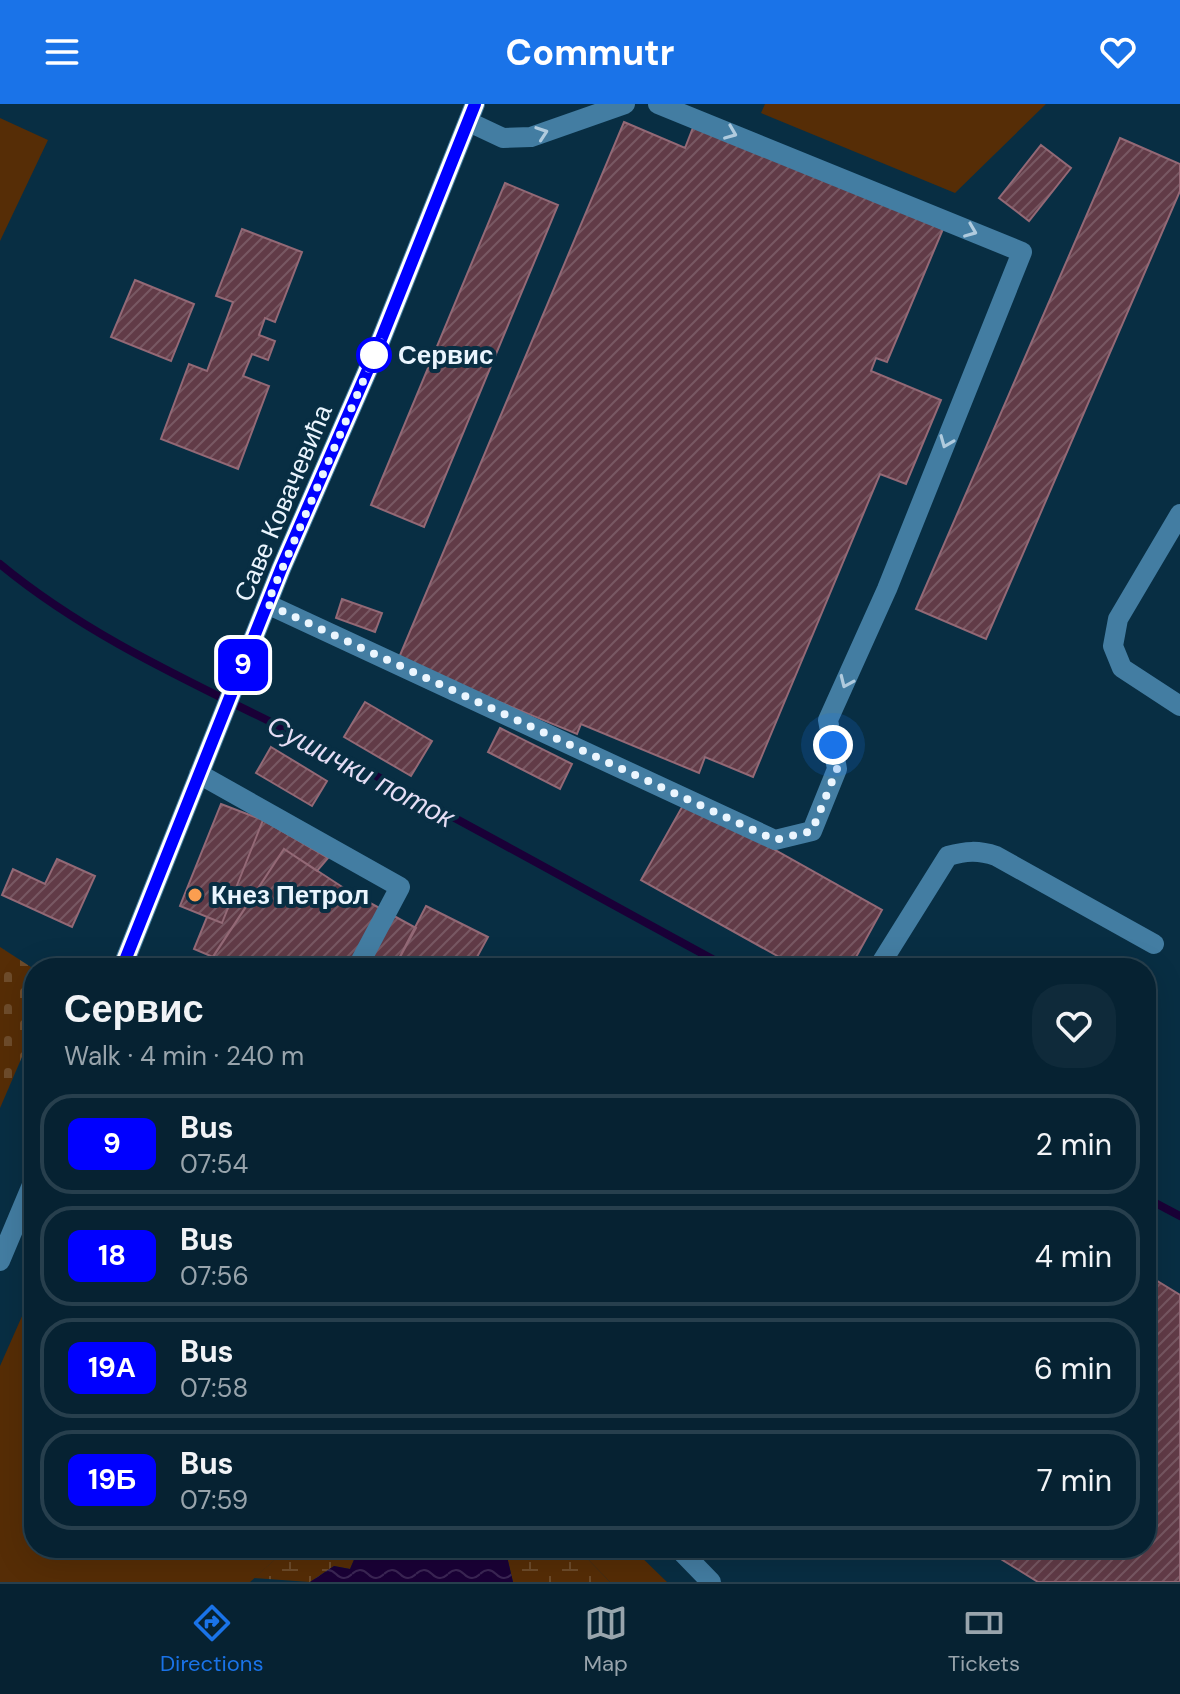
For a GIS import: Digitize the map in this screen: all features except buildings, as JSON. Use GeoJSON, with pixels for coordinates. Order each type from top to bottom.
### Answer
{"type":"FeatureCollection","features":[{"type":"Feature","properties":{"kind":"street"},"geometry":{"type":"LineString","coordinates":[[472,113],[503,138],[531,137],[625,104]]}},
{"type":"Feature","properties":{"kind":"street"},"geometry":{"type":"LineString","coordinates":[[267,604],[775,840],[812,831],[837,769],[828,720],[887,589],[1022,252],[658,104]]}},
{"type":"Feature","properties":{"kind":"street","name":"Саве Ковачевића"},"geometry":{"type":"LineString","coordinates":[[126,958],[267,604],[380,342],[472,113]]}},
{"type":"Feature","properties":{"kind":"street"},"geometry":{"type":"LineString","coordinates":[[1180,514],[1118,619],[1113,646],[1122,668],[1180,706]]}},
{"type":"Feature","properties":{"kind":"street"},"geometry":{"type":"LineString","coordinates":[[199,774],[400,887],[362,958]]}},
{"type":"Feature","properties":{"kind":"street"},"geometry":{"type":"LineString","coordinates":[[884,958],[948,856],[965,851],[996,856],[1154,944]]}},
{"type":"Feature","properties":{"kind":"street"},"geometry":{"type":"LineString","coordinates":[[0,1261],[24,1205]]}},
{"type":"Feature","properties":{"kind":"street"},"geometry":{"type":"LineString","coordinates":[[688,1558],[711,1582]]}},
{"type":"Feature","properties":{"kind":"green space"},"geometry":{"type":"Polygon","coordinates":[[[765,104],[1046,104],[955,193],[761,113],[765,104]]]}},
{"type":"Feature","properties":{"kind":"green space"},"geometry":{"type":"Polygon","coordinates":[[[0,118],[48,140],[0,241],[0,118]]]}},
{"type":"Feature","properties":{"kind":"green space"},"geometry":{"type":"Polygon","coordinates":[[[0,947],[24,963],[24,1052],[0,1108],[0,947]]]}},
{"type":"Feature","properties":{"kind":"green space"},"geometry":{"type":"Polygon","coordinates":[[[24,1312],[24,1558],[277,1558],[250,1582],[0,1582],[0,1366],[24,1312]]]}},
{"type":"Feature","properties":{"kind":"green space"},"geometry":{"type":"Polygon","coordinates":[[[277,1558],[355,1558],[350,1569],[334,1566],[310,1582],[254,1578],[277,1558]]]}},
{"type":"Feature","properties":{"kind":"green space"},"geometry":{"type":"Polygon","coordinates":[[[507,1558],[587,1558],[610,1582],[513,1582],[507,1558]]]}},
{"type":"Feature","properties":{"kind":"green space"},"geometry":{"type":"Polygon","coordinates":[[[587,1558],[642,1558],[667,1582],[610,1582],[587,1558]]]}},
{"type":"Feature","properties":{"kind":"water"},"geometry":{"type":"Polygon","coordinates":[[[355,1558],[507,1558],[513,1582],[310,1582],[334,1566],[350,1569],[355,1558]]]}},
{"type":"Feature","properties":{"kind":"waterway","name":"Сушички поток"},"geometry":{"type":"LineString","coordinates":[[0,564],[36,592],[111,640],[416,797],[711,958]]}},
{"type":"Feature","properties":{"kind":"waterway","name":"Сушички поток"},"geometry":{"type":"LineString","coordinates":[[1156,1203],[1180,1216]]}},
{"type":"Feature","properties":{"kind":"bus line","name":"9"},"geometry":{"type":"LineString","coordinates":[[126,958],[281,569],[380,342],[475,104]]}},
{"type":"Feature","properties":{"kind":"place","name":"Сервис"},"geometry":{"type":"Point","coordinates":[374,355]}},
{"type":"Feature","properties":{"kind":"place","name":"Кнез Петрол"},"geometry":{"type":"Point","coordinates":[195,895]}},
{"type":"Feature","properties":{"kind":"route"},"geometry":{"type":"LineString","coordinates":[[374,355],[380,342],[267,604],[775,840],[812,831],[837,769],[833,745]]}}]}
